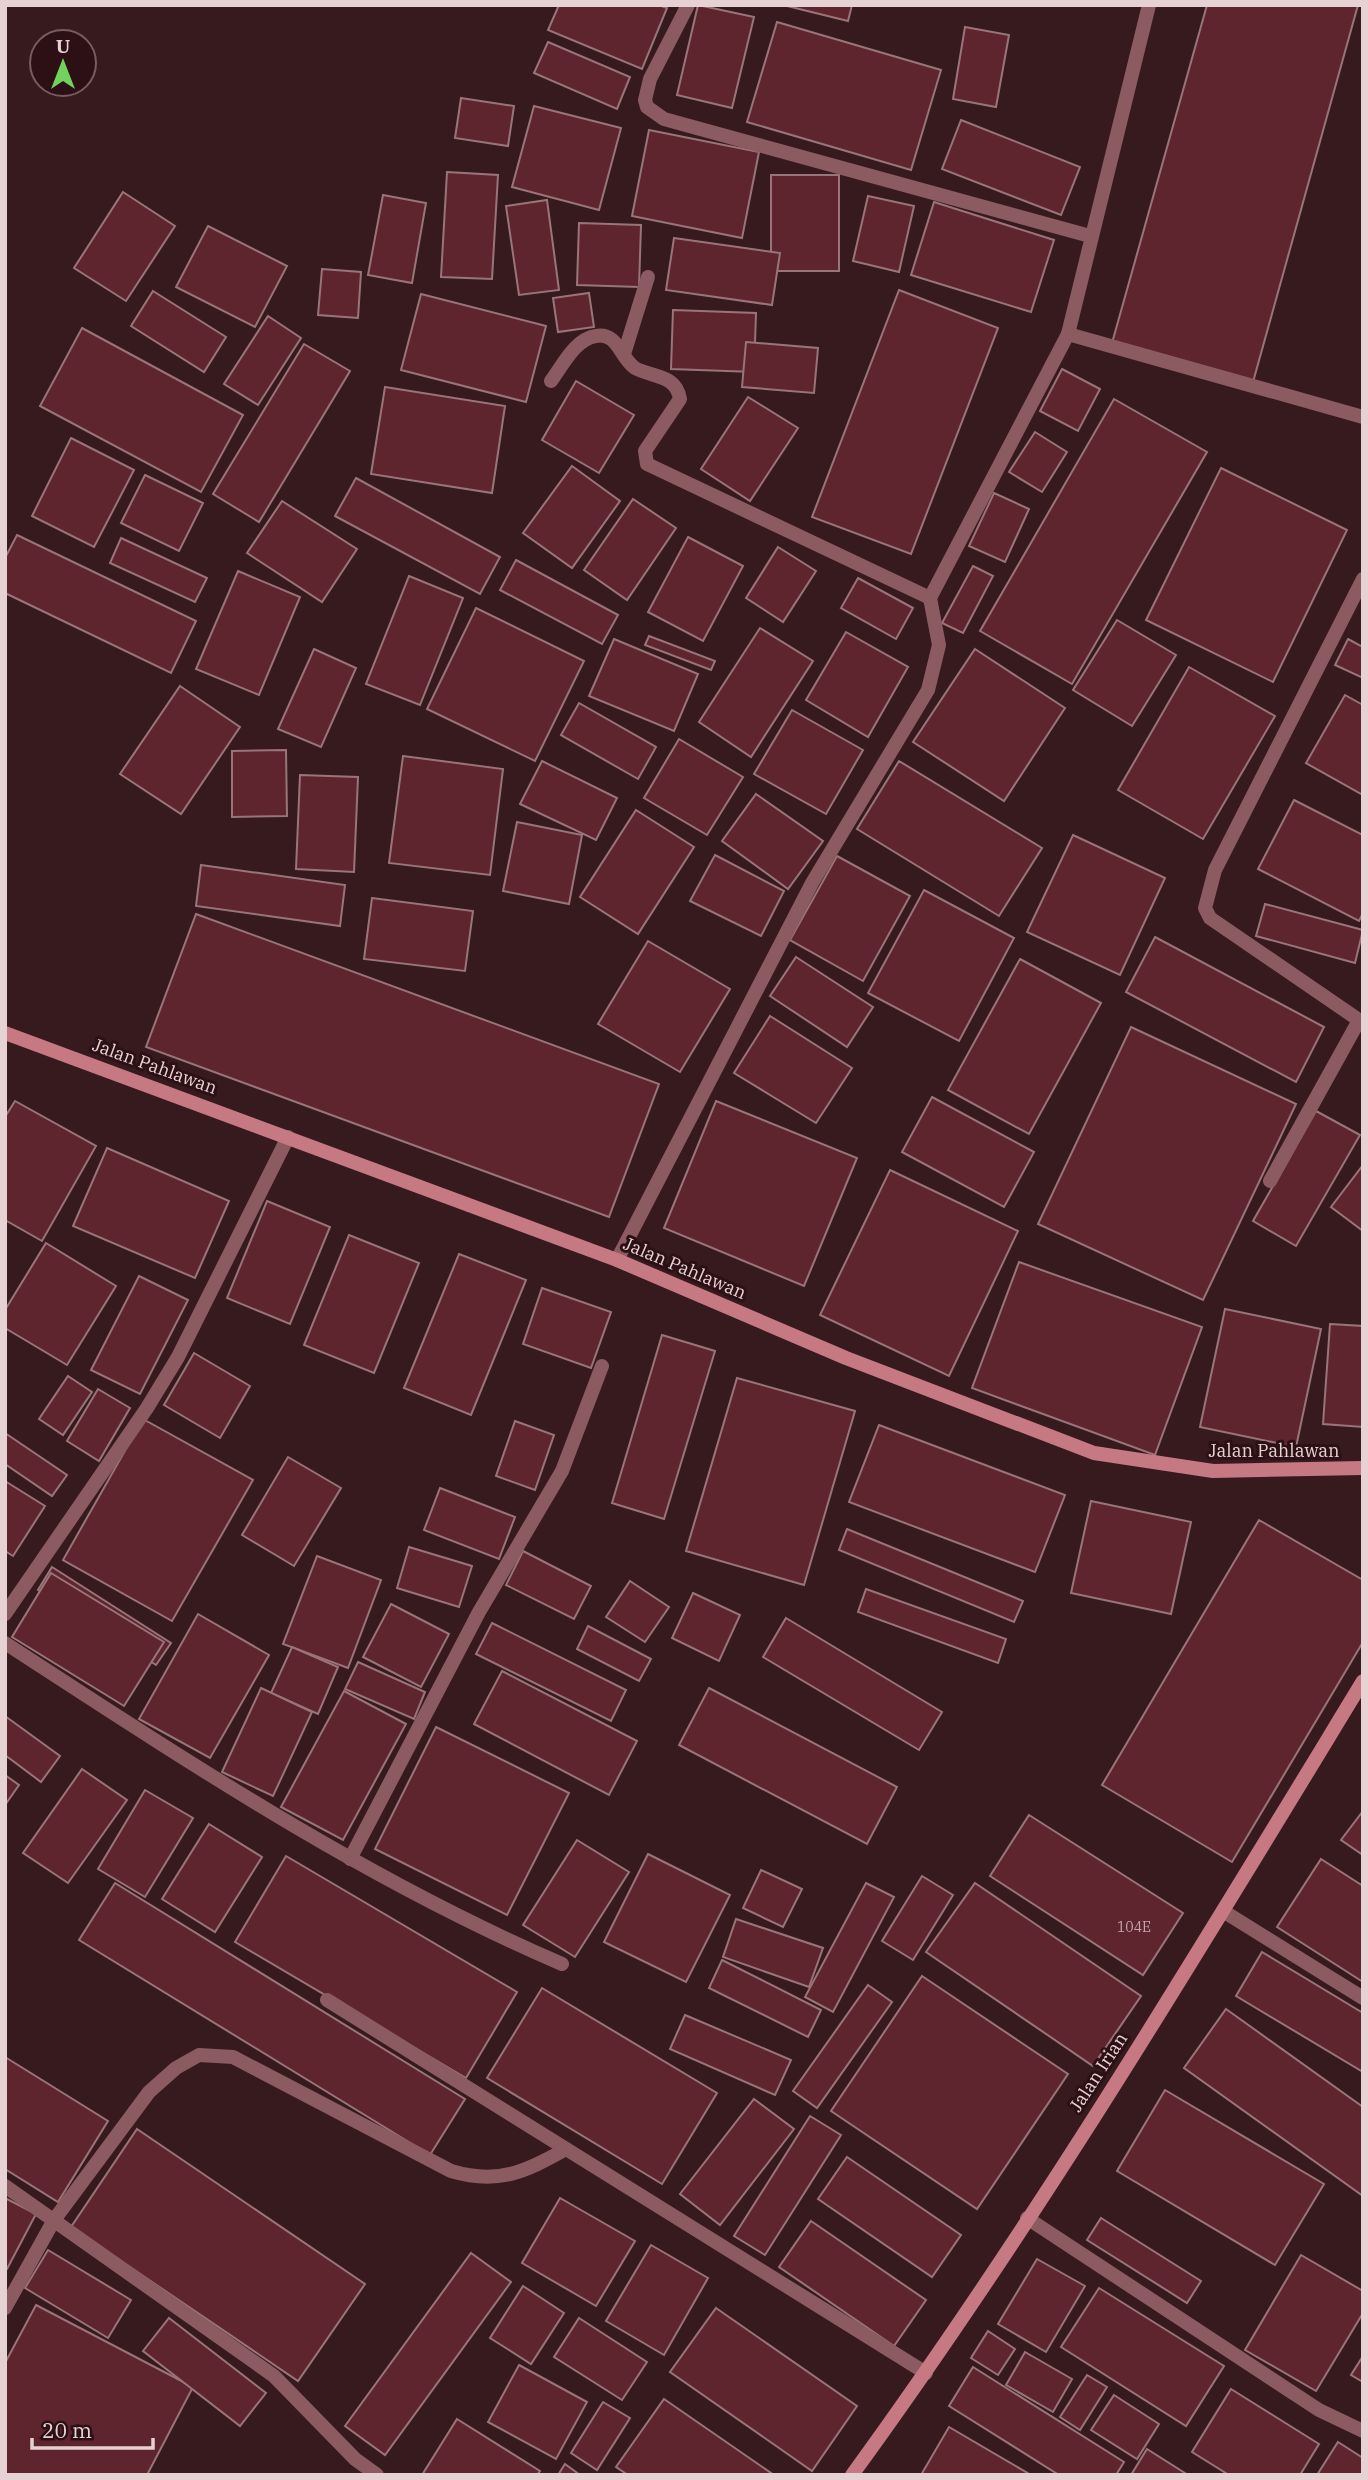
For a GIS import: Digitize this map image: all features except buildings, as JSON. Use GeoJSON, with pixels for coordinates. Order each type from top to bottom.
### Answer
{"type":"FeatureCollection","features":[{"type":"Feature","properties":{"kind":"street"},"geometry":{"type":"LineString","coordinates":[[688,5],[647,88],[647,107],[664,119],[1090,236]]}},
{"type":"Feature","properties":{"kind":"street"},"geometry":{"type":"LineString","coordinates":[[617,1260],[812,883],[928,690],[939,645],[930,598],[1068,334],[1149,5]]}},
{"type":"Feature","properties":{"kind":"street"},"geometry":{"type":"LineString","coordinates":[[624,354],[648,276]]}},
{"type":"Feature","properties":{"kind":"street"},"geometry":{"type":"LineString","coordinates":[[1068,334],[1363,417]]}},
{"type":"Feature","properties":{"kind":"street"},"geometry":{"type":"LineString","coordinates":[[551,380],[582,340],[598,335],[614,340],[634,367],[668,379],[678,388],[680,399],[645,451],[647,464],[930,598]]}},
{"type":"Feature","properties":{"kind":"street"},"geometry":{"type":"LineString","coordinates":[[1270,1181],[1357,1024],[1356,1018],[1210,918],[1205,908],[1215,870],[1363,579]]}},
{"type":"Feature","properties":{"kind":"street","name":"Jalan Pahlawan"},"geometry":{"type":"LineString","coordinates":[[5,1033],[617,1260],[846,1358],[1094,1453],[1213,1471],[1363,1468]]}},
{"type":"Feature","properties":{"kind":"street"},"geometry":{"type":"LineString","coordinates":[[5,1614],[147,1408],[178,1357],[288,1137]]}},
{"type":"Feature","properties":{"kind":"street"},"geometry":{"type":"LineString","coordinates":[[350,1859],[479,1612],[562,1471],[601,1366]]}},
{"type":"Feature","properties":{"kind":"street"},"geometry":{"type":"LineString","coordinates":[[5,1643],[214,1779],[350,1859],[562,1964]]}},
{"type":"Feature","properties":{"kind":"street","name":"Jalan Irian"},"geometry":{"type":"LineString","coordinates":[[852,2475],[926,2373],[1027,2218],[1223,1911],[1363,1681]]}},
{"type":"Feature","properties":{"kind":"street"},"geometry":{"type":"LineString","coordinates":[[1223,1911],[1363,1998]]}},
{"type":"Feature","properties":{"kind":"street"},"geometry":{"type":"LineString","coordinates":[[327,2000],[926,2373]]}},
{"type":"Feature","properties":{"kind":"street"},"geometry":{"type":"LineString","coordinates":[[5,2308],[54,2220],[149,2092],[176,2068],[199,2055],[233,2057],[451,2171],[466,2176],[489,2179],[529,2169],[566,2149]]}},
{"type":"Feature","properties":{"kind":"street"},"geometry":{"type":"LineString","coordinates":[[5,2186],[274,2376],[355,2459],[377,2475]]}},
{"type":"Feature","properties":{"kind":"street"},"geometry":{"type":"LineString","coordinates":[[1027,2218],[1319,2410],[1363,2431]]}}]}
